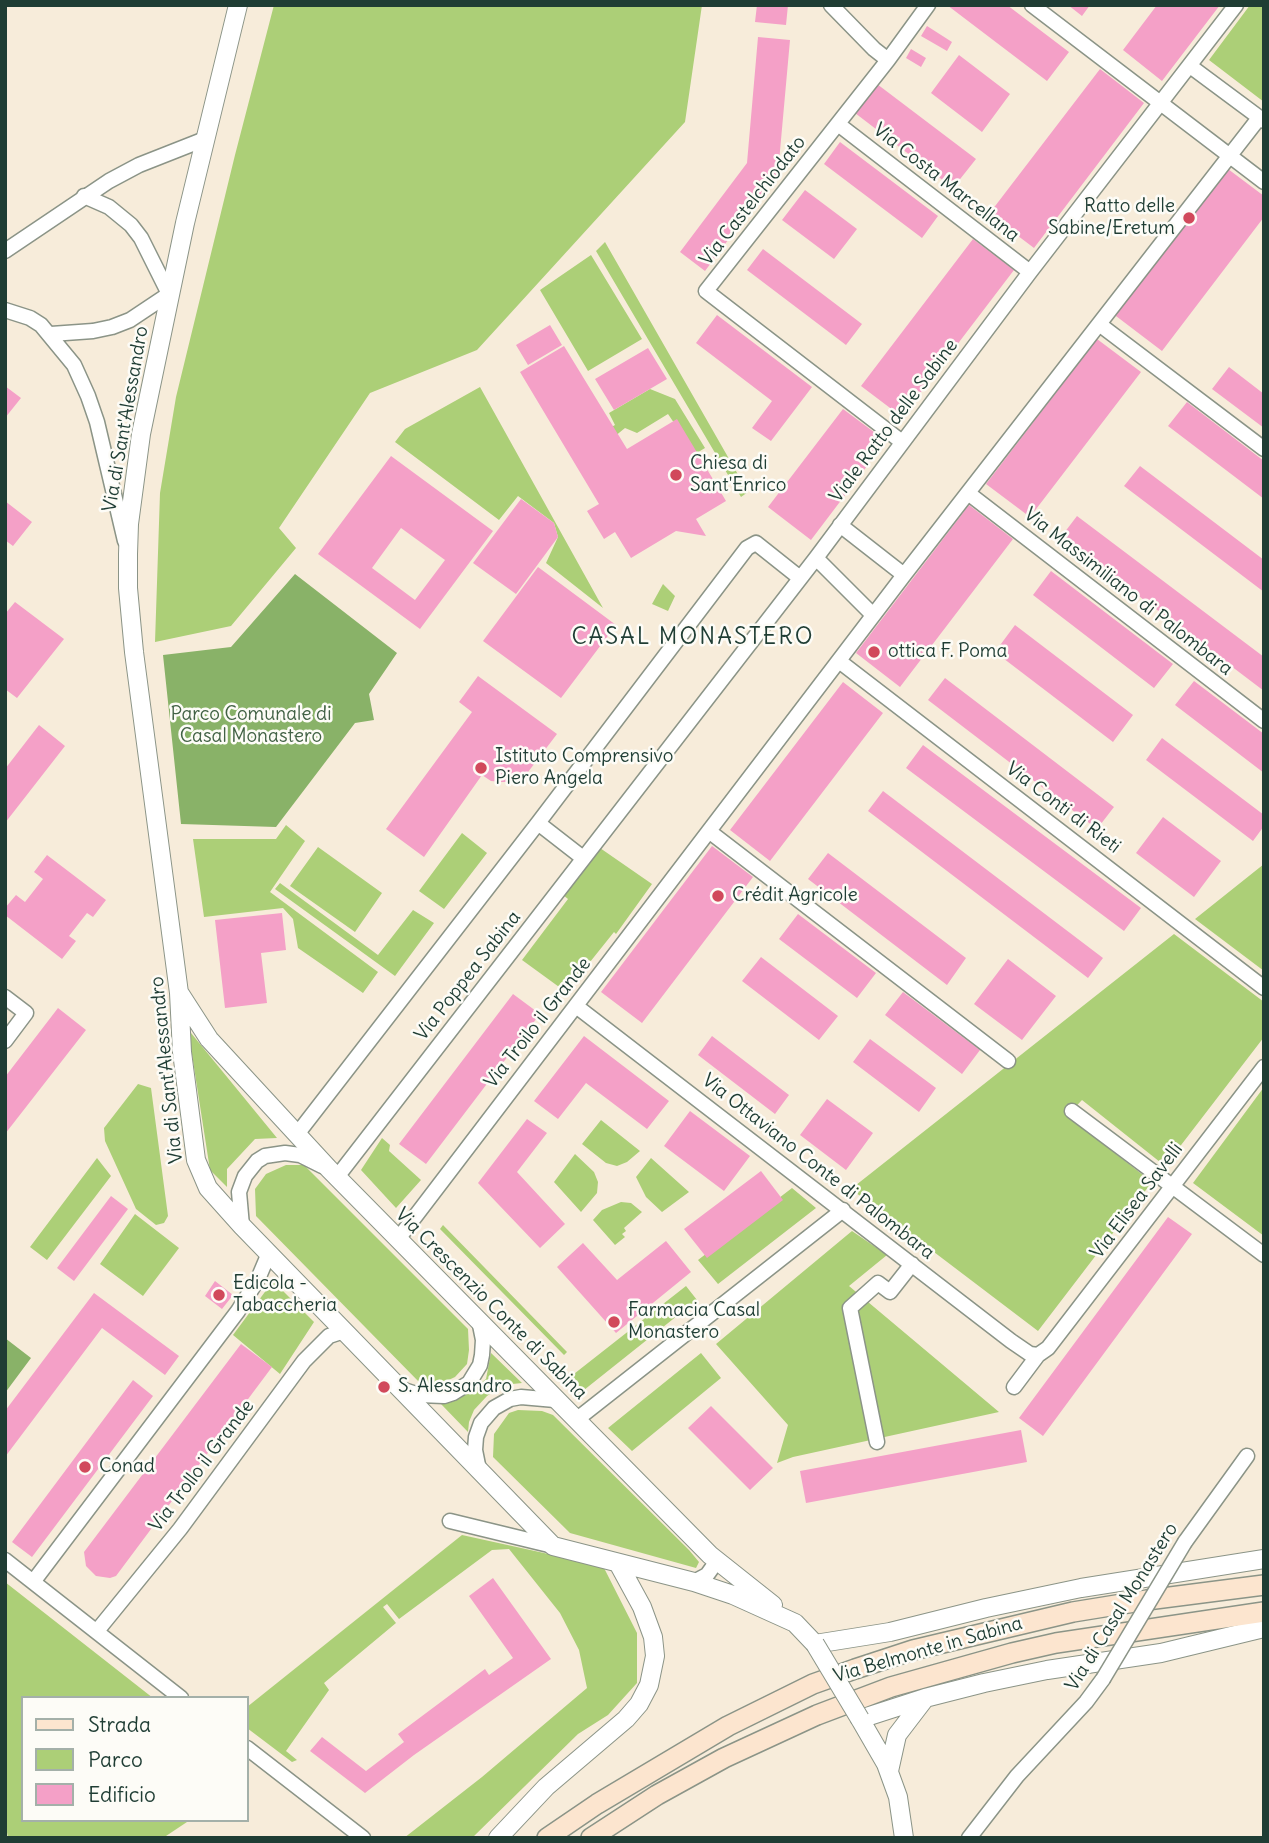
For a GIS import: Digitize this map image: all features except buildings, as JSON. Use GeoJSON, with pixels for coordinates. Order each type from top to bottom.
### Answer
{"type":"FeatureCollection","features":[{"type":"Feature","properties":{"kind":"main road","name":"Via Belmonte in Sabina"},"geometry":{"type":"LineString","coordinates":[[547,1838],[597,1804],[728,1726],[834,1676],[913,1650],[1051,1617],[1147,1600],[1264,1585]]}},
{"type":"Feature","properties":{"kind":"main road","name":"Via Belmonte in Sabina"},"geometry":{"type":"LineString","coordinates":[[591,1838],[657,1795],[724,1758],[817,1715],[891,1686],[1056,1643],[1264,1612]]}},
{"type":"Feature","properties":{"kind":"street","name":"Via di Sant'Alessandro"},"geometry":{"type":"LineString","coordinates":[[237,5],[169,294],[137,455],[129,524],[128,588],[134,652],[179,993],[182,1052],[197,1166],[208,1188],[242,1226],[553,1546]]}},
{"type":"Feature","properties":{"kind":"street"},"geometry":{"type":"LineString","coordinates":[[831,5],[888,60]]}},
{"type":"Feature","properties":{"kind":"street","name":"Via Castelchiodato"},"geometry":{"type":"LineString","coordinates":[[902,442],[706,291],[888,60],[928,5]]}},
{"type":"Feature","properties":{"kind":"street"},"geometry":{"type":"LineString","coordinates":[[1032,5],[1264,181]]}},
{"type":"Feature","properties":{"kind":"street","name":"Viale Ratto delle Sabine"},"geometry":{"type":"LineString","coordinates":[[629,800],[1236,5]]}},
{"type":"Feature","properties":{"kind":"street"},"geometry":{"type":"LineString","coordinates":[[1008,1061],[710,832],[873,615],[1229,155],[1261,120],[1190,66]]}},
{"type":"Feature","properties":{"kind":"street","name":"Via Costa Marcellana"},"geometry":{"type":"LineString","coordinates":[[838,124],[1030,272]]}},
{"type":"Feature","properties":{"kind":"street"},"geometry":{"type":"LineString","coordinates":[[5,251],[84,196],[139,165],[205,139]]}},
{"type":"Feature","properties":{"kind":"street"},"geometry":{"type":"LineString","coordinates":[[51,334],[113,327],[130,320],[169,294],[141,238],[131,225],[110,207],[84,196]]}},
{"type":"Feature","properties":{"kind":"street"},"geometry":{"type":"LineString","coordinates":[[5,310],[36,321],[51,334],[74,365],[97,422],[128,554]]}},
{"type":"Feature","properties":{"kind":"street"},"geometry":{"type":"LineString","coordinates":[[1099,324],[1264,449]]}},
{"type":"Feature","properties":{"kind":"street","name":"Via Massimiliano di Palombara"},"geometry":{"type":"LineString","coordinates":[[968,493],[1264,721]]}},
{"type":"Feature","properties":{"kind":"street"},"geometry":{"type":"LineString","coordinates":[[840,525],[904,575]]}},
{"type":"Feature","properties":{"kind":"street"},"geometry":{"type":"LineString","coordinates":[[298,1133],[747,548],[756,543],[800,578]]}},
{"type":"Feature","properties":{"kind":"street"},"geometry":{"type":"LineString","coordinates":[[816,558],[873,615]]}},
{"type":"Feature","properties":{"kind":"street","name":"Via Conti di Rieti"},"geometry":{"type":"LineString","coordinates":[[839,660],[1264,988]]}},
{"type":"Feature","properties":{"kind":"street","name":"Via Poppea Sabina"},"geometry":{"type":"LineString","coordinates":[[333,1173],[629,800]]}},
{"type":"Feature","properties":{"kind":"street"},"geometry":{"type":"LineString","coordinates":[[538,823],[583,858]]}},
{"type":"Feature","properties":{"kind":"street","name":"Via Troilo il Grande"},"geometry":{"type":"LineString","coordinates":[[398,1239],[710,832]]}},
{"type":"Feature","properties":{"kind":"street","name":"Via Crescenzio Conte di Sabina"},"geometry":{"type":"LineString","coordinates":[[179,993],[209,1039],[333,1173],[555,1400],[717,1561],[795,1622]]}},
{"type":"Feature","properties":{"kind":"street"},"geometry":{"type":"LineString","coordinates":[[5,997],[26,1013],[5,1041]]}},
{"type":"Feature","properties":{"kind":"street","name":"Via Ottaviano Conte di Palombara"},"geometry":{"type":"LineString","coordinates":[[576,1006],[1011,1341],[1030,1354],[1038,1355]]}},
{"type":"Feature","properties":{"kind":"street","name":"Via Elisea Savelli"},"geometry":{"type":"LineString","coordinates":[[1014,1387],[1038,1355],[1048,1348],[1264,1067]]}},
{"type":"Feature","properties":{"kind":"street"},"geometry":{"type":"LineString","coordinates":[[1072,1111],[1264,1255]]}},
{"type":"Feature","properties":{"kind":"street"},"geometry":{"type":"LineString","coordinates":[[242,1226],[239,1192],[245,1176],[257,1161],[277,1153],[293,1154],[333,1173]]}},
{"type":"Feature","properties":{"kind":"street"},"geometry":{"type":"LineString","coordinates":[[576,1420],[843,1210]]}},
{"type":"Feature","properties":{"kind":"street"},"geometry":{"type":"LineString","coordinates":[[33,1582],[238,1311],[258,1279],[269,1253]]}},
{"type":"Feature","properties":{"kind":"street"},"geometry":{"type":"LineString","coordinates":[[877,1442],[850,1308],[878,1283],[890,1292],[912,1264]]}},
{"type":"Feature","properties":{"kind":"street"},"geometry":{"type":"LineString","coordinates":[[401,1389],[419,1395],[444,1396],[468,1383],[480,1365],[482,1355],[483,1340],[478,1320]]}},
{"type":"Feature","properties":{"kind":"street","name":"Via Trollo il Grande"},"geometry":{"type":"LineString","coordinates":[[97,1632],[180,1529],[304,1361],[328,1336],[344,1331]]}},
{"type":"Feature","properties":{"kind":"street"},"geometry":{"type":"LineString","coordinates":[[479,1471],[475,1450],[476,1437],[481,1423],[494,1408],[510,1398],[530,1396],[555,1400]]}},
{"type":"Feature","properties":{"kind":"street","name":"Via di Casal Monastero"},"geometry":{"type":"LineString","coordinates":[[969,1838],[1017,1776],[1081,1707],[1103,1679],[1185,1542],[1247,1456]]}},
{"type":"Feature","properties":{"kind":"street"},"geometry":{"type":"LineString","coordinates":[[450,1521],[694,1582],[751,1602],[795,1622],[815,1644],[880,1752],[900,1805],[904,1838]]}},
{"type":"Feature","properties":{"kind":"street"},"geometry":{"type":"LineString","coordinates":[[815,1644],[890,1632],[1081,1588],[1264,1559]]}},
{"type":"Feature","properties":{"kind":"street"},"geometry":{"type":"LineString","coordinates":[[5,1560],[178,1696]]}},
{"type":"Feature","properties":{"kind":"street"},"geometry":{"type":"LineString","coordinates":[[694,1582],[707,1575],[717,1561]]}},
{"type":"Feature","properties":{"kind":"street"},"geometry":{"type":"LineString","coordinates":[[498,1838],[546,1787],[626,1719],[639,1704],[649,1685],[655,1656],[653,1637],[642,1607],[618,1563]]}},
{"type":"Feature","properties":{"kind":"street"},"geometry":{"type":"LineString","coordinates":[[860,1719],[925,1698],[1047,1670],[1161,1653],[1264,1628]]}},
{"type":"Feature","properties":{"kind":"street"},"geometry":{"type":"LineString","coordinates":[[889,1774],[897,1735],[925,1698]]}},
{"type":"Feature","properties":{"kind":"street"},"geometry":{"type":"LineString","coordinates":[[248,1749],[363,1838]]}},
{"type":"Feature","properties":{"kind":"green space"},"geometry":{"type":"Polygon","coordinates":[[[274,5],[702,5],[685,122],[477,350],[370,393],[279,528],[296,548],[231,626],[155,642],[160,493],[176,397],[274,5]]]}},
{"type":"Feature","properties":{"kind":"green space"},"geometry":{"type":"Polygon","coordinates":[[[1250,5],[1264,5],[1264,102],[1209,60],[1250,5]]]}},
{"type":"Feature","properties":{"kind":"green space"},"geometry":{"type":"Polygon","coordinates":[[[605,242],[748,492],[741,497],[596,251],[605,242]]]}},
{"type":"Feature","properties":{"kind":"green space"},"geometry":{"type":"Polygon","coordinates":[[[591,255],[642,339],[588,371],[540,290],[591,255]]]}},
{"type":"Feature","properties":{"kind":"green space"},"geometry":{"type":"Polygon","coordinates":[[[480,387],[603,608],[546,563],[558,537],[554,523],[518,496],[499,520],[395,442],[405,429],[480,387]]]}},
{"type":"Feature","properties":{"kind":"green space"},"geometry":{"type":"Polygon","coordinates":[[[650,389],[675,399],[705,448],[695,454],[668,414],[637,433],[625,428],[614,437],[608,429],[615,425],[609,413],[650,389]]]}},
{"type":"Feature","properties":{"kind":"green space","name":"Parco Comunale di Casal Monastero"},"geometry":{"type":"Polygon","coordinates":[[[295,574],[397,653],[369,694],[374,720],[355,723],[276,827],[181,824],[163,655],[231,647],[295,574]]]}},
{"type":"Feature","properties":{"kind":"green space"},"geometry":{"type":"Polygon","coordinates":[[[663,584],[675,596],[668,611],[652,604],[663,584]]]}},
{"type":"Feature","properties":{"kind":"green space"},"geometry":{"type":"Polygon","coordinates":[[[286,825],[305,841],[270,892],[378,972],[363,993],[298,948],[293,919],[283,908],[204,917],[193,839],[276,839],[286,825]]]}},
{"type":"Feature","properties":{"kind":"green space"},"geometry":{"type":"Polygon","coordinates":[[[462,833],[487,853],[444,909],[419,891],[462,833]]]}},
{"type":"Feature","properties":{"kind":"green space"},"geometry":{"type":"Polygon","coordinates":[[[318,847],[382,893],[355,932],[290,886],[318,847]]]}},
{"type":"Feature","properties":{"kind":"green space"},"geometry":{"type":"Polygon","coordinates":[[[600,848],[652,884],[616,934],[614,932],[566,992],[522,960],[568,899],[563,895],[600,848]]]}},
{"type":"Feature","properties":{"kind":"green space"},"geometry":{"type":"Polygon","coordinates":[[[1264,864],[1264,971],[1195,919],[1264,864]]]}},
{"type":"Feature","properties":{"kind":"green space"},"geometry":{"type":"Polygon","coordinates":[[[280,883],[378,955],[413,910],[434,923],[395,976],[275,889],[280,883]]]}},
{"type":"Feature","properties":{"kind":"green space"},"geometry":{"type":"Polygon","coordinates":[[[1174,934],[1264,1002],[1264,1037],[1165,1166],[1082,1100],[1067,1116],[1152,1182],[1038,1331],[851,1189],[1174,934]]]}},
{"type":"Feature","properties":{"kind":"green space"},"geometry":{"type":"Polygon","coordinates":[[[191,1033],[277,1138],[255,1139],[227,1169],[227,1187],[210,1170],[191,1033]]]}},
{"type":"Feature","properties":{"kind":"green space"},"geometry":{"type":"Polygon","coordinates":[[[138,1084],[151,1088],[168,1216],[164,1223],[156,1225],[136,1209],[105,1141],[104,1128],[138,1084]]]}},
{"type":"Feature","properties":{"kind":"green space"},"geometry":{"type":"Polygon","coordinates":[[[1264,1087],[1264,1236],[1193,1183],[1264,1087]]]}},
{"type":"Feature","properties":{"kind":"green space"},"geometry":{"type":"Polygon","coordinates":[[[601,1120],[640,1151],[627,1162],[617,1166],[606,1163],[582,1144],[601,1120]]]}},
{"type":"Feature","properties":{"kind":"green space"},"geometry":{"type":"Polygon","coordinates":[[[382,1138],[390,1145],[389,1151],[421,1180],[396,1208],[361,1170],[382,1138]]]}},
{"type":"Feature","properties":{"kind":"green space"},"geometry":{"type":"Polygon","coordinates":[[[575,1154],[594,1172],[598,1182],[597,1193],[581,1212],[554,1182],[575,1154]]]}},
{"type":"Feature","properties":{"kind":"green space"},"geometry":{"type":"Polygon","coordinates":[[[97,1158],[111,1176],[47,1260],[30,1247],[97,1158]]]}},
{"type":"Feature","properties":{"kind":"green space"},"geometry":{"type":"Polygon","coordinates":[[[651,1158],[689,1192],[662,1212],[646,1197],[636,1177],[651,1158]]]}},
{"type":"Feature","properties":{"kind":"green space"},"geometry":{"type":"Polygon","coordinates":[[[286,1165],[304,1165],[468,1329],[467,1364],[455,1377],[438,1385],[420,1383],[256,1216],[255,1189],[266,1174],[286,1165]]]}},
{"type":"Feature","properties":{"kind":"green space"},"geometry":{"type":"Polygon","coordinates":[[[792,1188],[816,1208],[718,1284],[698,1260],[792,1188]]]}},
{"type":"Feature","properties":{"kind":"green space"},"geometry":{"type":"Polygon","coordinates":[[[621,1202],[631,1203],[642,1212],[624,1228],[626,1231],[622,1234],[625,1237],[615,1245],[593,1220],[602,1210],[621,1202]]]}},
{"type":"Feature","properties":{"kind":"green space"},"geometry":{"type":"Polygon","coordinates":[[[135,1214],[179,1248],[143,1296],[100,1264],[135,1214]]]}},
{"type":"Feature","properties":{"kind":"green space"},"geometry":{"type":"Polygon","coordinates":[[[443,1225],[567,1352],[564,1355],[440,1229],[443,1225]]]}},
{"type":"Feature","properties":{"kind":"green space"},"geometry":{"type":"Polygon","coordinates":[[[852,1231],[887,1255],[849,1286],[999,1412],[793,1457],[777,1463],[788,1425],[716,1344],[852,1231]]]}},
{"type":"Feature","properties":{"kind":"green space"},"geometry":{"type":"Polygon","coordinates":[[[273,1281],[314,1322],[280,1374],[233,1335],[273,1281]]]}},
{"type":"Feature","properties":{"kind":"green space"},"geometry":{"type":"Polygon","coordinates":[[[686,1286],[697,1300],[579,1394],[565,1381],[686,1286]]]}},
{"type":"Feature","properties":{"kind":"green space"},"geometry":{"type":"Polygon","coordinates":[[[5,1338],[31,1358],[5,1393],[5,1338]]]}},
{"type":"Feature","properties":{"kind":"green space"},"geometry":{"type":"Polygon","coordinates":[[[491,1353],[522,1383],[503,1385],[487,1396],[474,1410],[468,1432],[441,1404],[459,1399],[486,1379],[491,1353]]]}},
{"type":"Feature","properties":{"kind":"green space"},"geometry":{"type":"Polygon","coordinates":[[[701,1353],[721,1378],[632,1451],[608,1428],[701,1353]]]}},
{"type":"Feature","properties":{"kind":"green space"},"geometry":{"type":"Polygon","coordinates":[[[518,1410],[542,1411],[553,1415],[689,1550],[699,1562],[696,1568],[570,1533],[493,1457],[494,1434],[509,1413],[518,1410]]]}},
{"type":"Feature","properties":{"kind":"green space"},"geometry":{"type":"Polygon","coordinates":[[[462,1535],[603,1566],[637,1633],[637,1683],[608,1715],[578,1734],[472,1838],[404,1838],[482,1777],[587,1688],[579,1650],[560,1613],[509,1549],[492,1550],[399,1619],[387,1604],[383,1607],[396,1623],[324,1683],[329,1690],[286,1751],[297,1760],[292,1762],[248,1729],[248,1706],[462,1535]]]}},
{"type":"Feature","properties":{"kind":"green space"},"geometry":{"type":"Polygon","coordinates":[[[5,1582],[150,1696],[21,1696],[21,1822],[187,1822],[163,1838],[8,1838],[5,1821],[5,1582]]]}},
{"type":"Feature","properties":{"kind":"place","name":"Ratto delle Sabine/Eretum"},"geometry":{"type":"Point","coordinates":[1189,218]}},
{"type":"Feature","properties":{"kind":"place","name":"Chiesa di Sant'Enrico"},"geometry":{"type":"Point","coordinates":[676,475]}},
{"type":"Feature","properties":{"kind":"place","name":"ottica F. Poma"},"geometry":{"type":"Point","coordinates":[874,652]}},
{"type":"Feature","properties":{"kind":"place","name":"Istituto Comprensivo Piero Angela"},"geometry":{"type":"Point","coordinates":[481,768]}},
{"type":"Feature","properties":{"kind":"place","name":"Crédit Agricole"},"geometry":{"type":"Point","coordinates":[718,896]}},
{"type":"Feature","properties":{"kind":"place","name":"Edicola - Tabaccheria"},"geometry":{"type":"Point","coordinates":[219,1295]}},
{"type":"Feature","properties":{"kind":"place","name":"Farmacia Casal Monastero"},"geometry":{"type":"Point","coordinates":[614,1322]}},
{"type":"Feature","properties":{"kind":"place","name":"S. Alessandro"},"geometry":{"type":"Point","coordinates":[384,1387]}},
{"type":"Feature","properties":{"kind":"place","name":"Conad"},"geometry":{"type":"Point","coordinates":[85,1467]}},
{"type":"Feature","properties":{"kind":"district","name":"CASAL MONASTERO"},"geometry":{"type":"Point","coordinates":[693,637]}}]}
